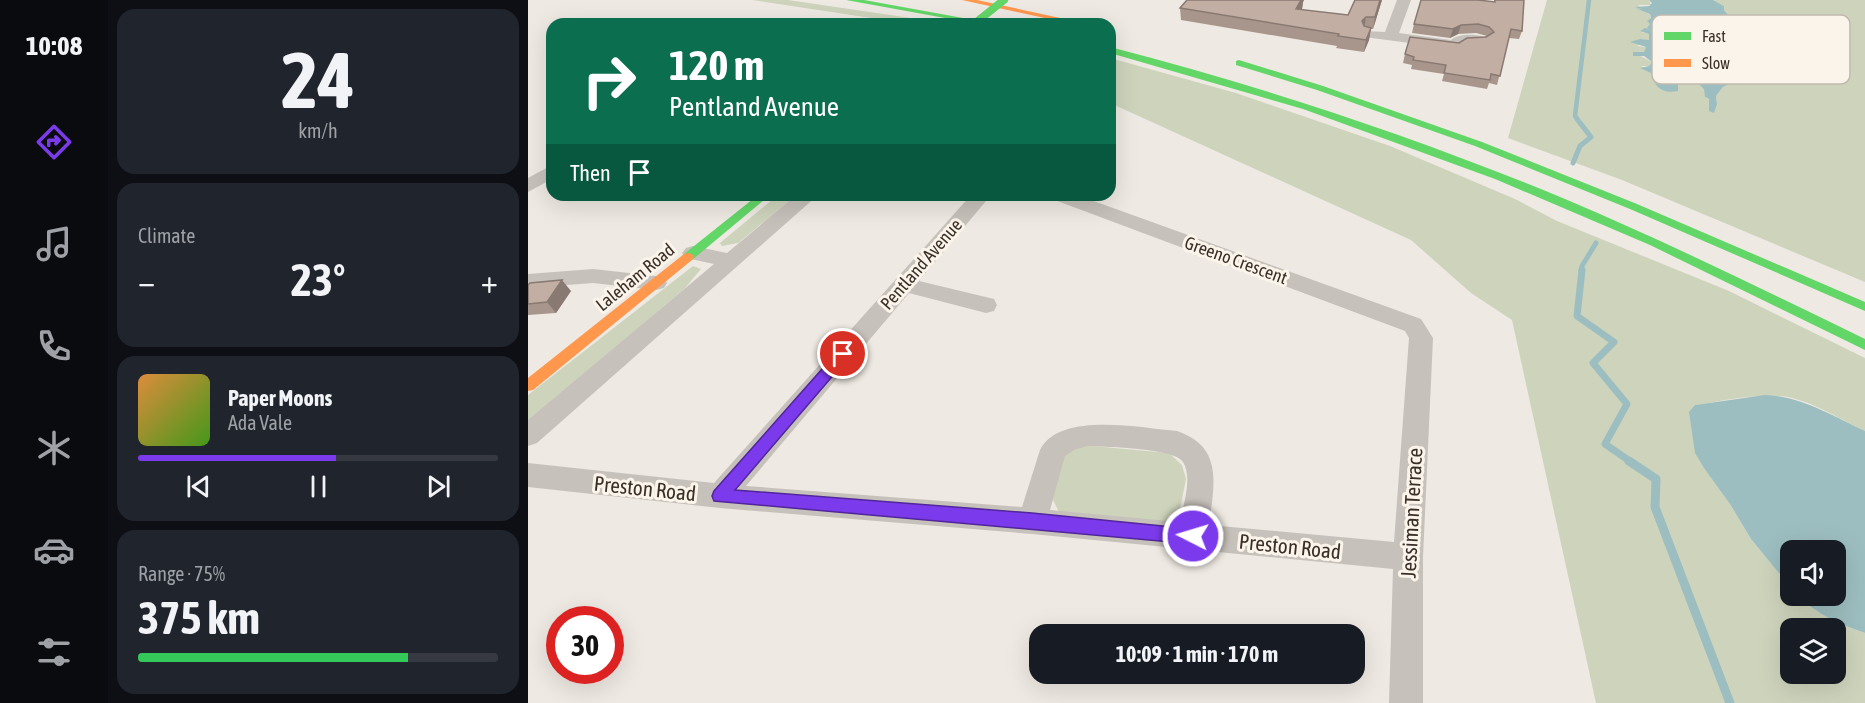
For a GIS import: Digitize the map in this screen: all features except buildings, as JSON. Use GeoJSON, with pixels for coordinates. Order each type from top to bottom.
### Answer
{"type":"FeatureCollection","features":[{"type":"Feature","properties":{"kind":"main road"},"geometry":{"type":"LineString","coordinates":[[850,0],[956,18]]}},
{"type":"Feature","properties":{"kind":"main road"},"geometry":{"type":"LineString","coordinates":[[964,0],[1054,18]]}},
{"type":"Feature","properties":{"kind":"main road"},"geometry":{"type":"LineString","coordinates":[[982,18],[1004,0]]}},
{"type":"Feature","properties":{"kind":"main road"},"geometry":{"type":"LineString","coordinates":[[1116,52],[1216,78],[1508,180],[1624,229],[1865,345]]}},
{"type":"Feature","properties":{"kind":"main road"},"geometry":{"type":"LineString","coordinates":[[1222,59],[1326,89],[1563,175],[1865,307]]}},
{"type":"Feature","properties":{"kind":"main road","name":"Laleham Road"},"geometry":{"type":"LineString","coordinates":[[528,386],[758,201]]}},
{"type":"Feature","properties":{"kind":"street"},"geometry":{"type":"LineString","coordinates":[[1390,37],[1404,0]]}},
{"type":"Feature","properties":{"kind":"street"},"geometry":{"type":"LineString","coordinates":[[1369,34],[1455,52],[1458,40],[1482,40]]}},
{"type":"Feature","properties":{"kind":"street"},"geometry":{"type":"LineString","coordinates":[[528,186],[546,175]]}},
{"type":"Feature","properties":{"kind":"street"},"geometry":{"type":"LineString","coordinates":[[528,435],[801,201]]}},
{"type":"Feature","properties":{"kind":"street","name":"Pentland Avenue"},"geometry":{"type":"LineString","coordinates":[[720,496],[976,201]]}},
{"type":"Feature","properties":{"kind":"street","name":"Greeno Crescent"},"geometry":{"type":"LineString","coordinates":[[1075,201],[1413,325]]}},
{"type":"Feature","properties":{"kind":"street"},"geometry":{"type":"LineString","coordinates":[[693,253],[731,261]]}},
{"type":"Feature","properties":{"kind":"street"},"geometry":{"type":"LineString","coordinates":[[528,281],[573,276],[656,283]]}},
{"type":"Feature","properties":{"kind":"street"},"geometry":{"type":"LineString","coordinates":[[903,284],[986,305]]}},
{"type":"Feature","properties":{"kind":"street","name":"Jessiman Terrace"},"geometry":{"type":"LineString","coordinates":[[1406,703],[1408,557],[1421,338],[1413,325]]}},
{"type":"Feature","properties":{"kind":"street"},"geometry":{"type":"LineString","coordinates":[[1032,521],[1053,450],[1068,440],[1088,435],[1177,442],[1195,456],[1201,478],[1193,536]]}},
{"type":"Feature","properties":{"kind":"street","name":"Preston Road"},"geometry":{"type":"LineString","coordinates":[[528,475],[720,496],[1032,521],[1408,557]]}},
{"type":"Feature","properties":{"kind":"green space"},"geometry":{"type":"Polygon","coordinates":[[[752,0],[788,0],[910,18],[871,18],[752,0]]]}},
{"type":"Feature","properties":{"kind":"green space"},"geometry":{"type":"Polygon","coordinates":[[[1547,0],[1649,0],[1651,5],[1638,5],[1642,9],[1636,8],[1650,14],[1652,30],[1641,32],[1650,34],[1649,40],[1637,46],[1646,47],[1645,52],[1633,52],[1652,62],[1649,66],[1641,66],[1652,72],[1652,84],[1699,84],[1705,89],[1705,97],[1717,104],[1716,96],[1723,87],[1729,84],[1850,84],[1850,15],[1728,15],[1724,6],[1713,0],[1865,0],[1865,282],[1622,180],[1508,138],[1547,0]]]}},
{"type":"Feature","properties":{"kind":"green space"},"geometry":{"type":"Polygon","coordinates":[[[1116,60],[1236,93],[1390,146],[1515,199],[1557,221],[1729,291],[1865,358],[1865,431],[1812,405],[1779,396],[1737,398],[1695,405],[1730,504],[1751,539],[1780,575],[1780,606],[1810,606],[1829,618],[1780,618],[1780,684],[1846,684],[1846,626],[1865,633],[1865,703],[1596,703],[1512,320],[1471,293],[1411,240],[1116,106],[1116,60]]]}},
{"type":"Feature","properties":{"kind":"green space"},"geometry":{"type":"Polygon","coordinates":[[[771,201],[789,201],[738,243],[722,246],[720,243],[771,201]]]}},
{"type":"Feature","properties":{"kind":"green space"},"geometry":{"type":"Polygon","coordinates":[[[693,266],[701,269],[685,288],[528,422],[528,395],[693,266]]]}},
{"type":"Feature","properties":{"kind":"green space"},"geometry":{"type":"Polygon","coordinates":[[[1082,445],[1169,453],[1182,465],[1186,479],[1179,514],[1165,523],[1062,518],[1049,492],[1053,475],[1061,459],[1082,445]]]}},
{"type":"Feature","properties":{"kind":"water"},"geometry":{"type":"Polygon","coordinates":[[[1649,0],[1713,0],[1724,6],[1728,15],[1652,15],[1652,62],[1644,56],[1633,56],[1633,52],[1644,52],[1646,47],[1630,42],[1640,39],[1649,40],[1649,34],[1640,31],[1645,28],[1651,30],[1647,28],[1650,24],[1647,21],[1651,18],[1650,14],[1635,7],[1649,6],[1652,3],[1649,0]]]}},
{"type":"Feature","properties":{"kind":"water"},"geometry":{"type":"Polygon","coordinates":[[[1652,62],[1652,76],[1640,68],[1649,66],[1652,62]]]}},
{"type":"Feature","properties":{"kind":"water"},"geometry":{"type":"Polygon","coordinates":[[[1656,84],[1679,84],[1678,91],[1672,92],[1663,91],[1656,84]]]}},
{"type":"Feature","properties":{"kind":"water"},"geometry":{"type":"Polygon","coordinates":[[[1699,84],[1729,84],[1723,87],[1716,96],[1717,104],[1714,113],[1709,111],[1709,99],[1705,97],[1704,89],[1699,84]]]}},
{"type":"Feature","properties":{"kind":"water"},"geometry":{"type":"Polygon","coordinates":[[[1765,395],[1778,396],[1829,413],[1865,431],[1865,633],[1846,626],[1846,618],[1829,618],[1810,606],[1846,606],[1846,540],[1780,540],[1780,575],[1751,539],[1695,453],[1689,412],[1695,405],[1765,395]]]}},
{"type":"Feature","properties":{"kind":"waterway"},"geometry":{"type":"LineString","coordinates":[[1578,120],[1575,116],[1589,0]]}},
{"type":"Feature","properties":{"kind":"waterway"},"geometry":{"type":"LineString","coordinates":[[1573,163],[1580,146],[1591,137],[1577,119]]}},
{"type":"Feature","properties":{"kind":"waterway"},"geometry":{"type":"LineString","coordinates":[[1581,271],[1596,243]]}},
{"type":"Feature","properties":{"kind":"waterway"},"geometry":{"type":"LineString","coordinates":[[1582,270],[1577,316],[1614,342],[1593,363],[1627,404],[1605,444],[1631,462]]}},
{"type":"Feature","properties":{"kind":"waterway"},"geometry":{"type":"LineString","coordinates":[[1629,461],[1656,479],[1655,507],[1730,703]]}},
{"type":"Feature","properties":{"kind":"traffic: fast"},"geometry":{"type":"LineString","coordinates":[[850,0],[956,18]]}},
{"type":"Feature","properties":{"kind":"traffic: fast"},"geometry":{"type":"LineString","coordinates":[[982,18],[1004,0]]}},
{"type":"Feature","properties":{"kind":"traffic: fast"},"geometry":{"type":"LineString","coordinates":[[1116,52],[1306,107],[1499,176],[1715,271],[1865,345]]}},
{"type":"Feature","properties":{"kind":"traffic: fast"},"geometry":{"type":"LineString","coordinates":[[1239,63],[1400,115],[1556,174],[1865,307]]}},
{"type":"Feature","properties":{"kind":"traffic: fast"},"geometry":{"type":"LineString","coordinates":[[688,257],[758,201]]}},
{"type":"Feature","properties":{"kind":"traffic: slow"},"geometry":{"type":"LineString","coordinates":[[966,0],[1054,18]]}},
{"type":"Feature","properties":{"kind":"traffic: slow"},"geometry":{"type":"LineString","coordinates":[[528,386],[688,257]]}},
{"type":"Feature","properties":{"kind":"route"},"geometry":{"type":"LineString","coordinates":[[843,354],[720,496],[1193,536]]}}]}
